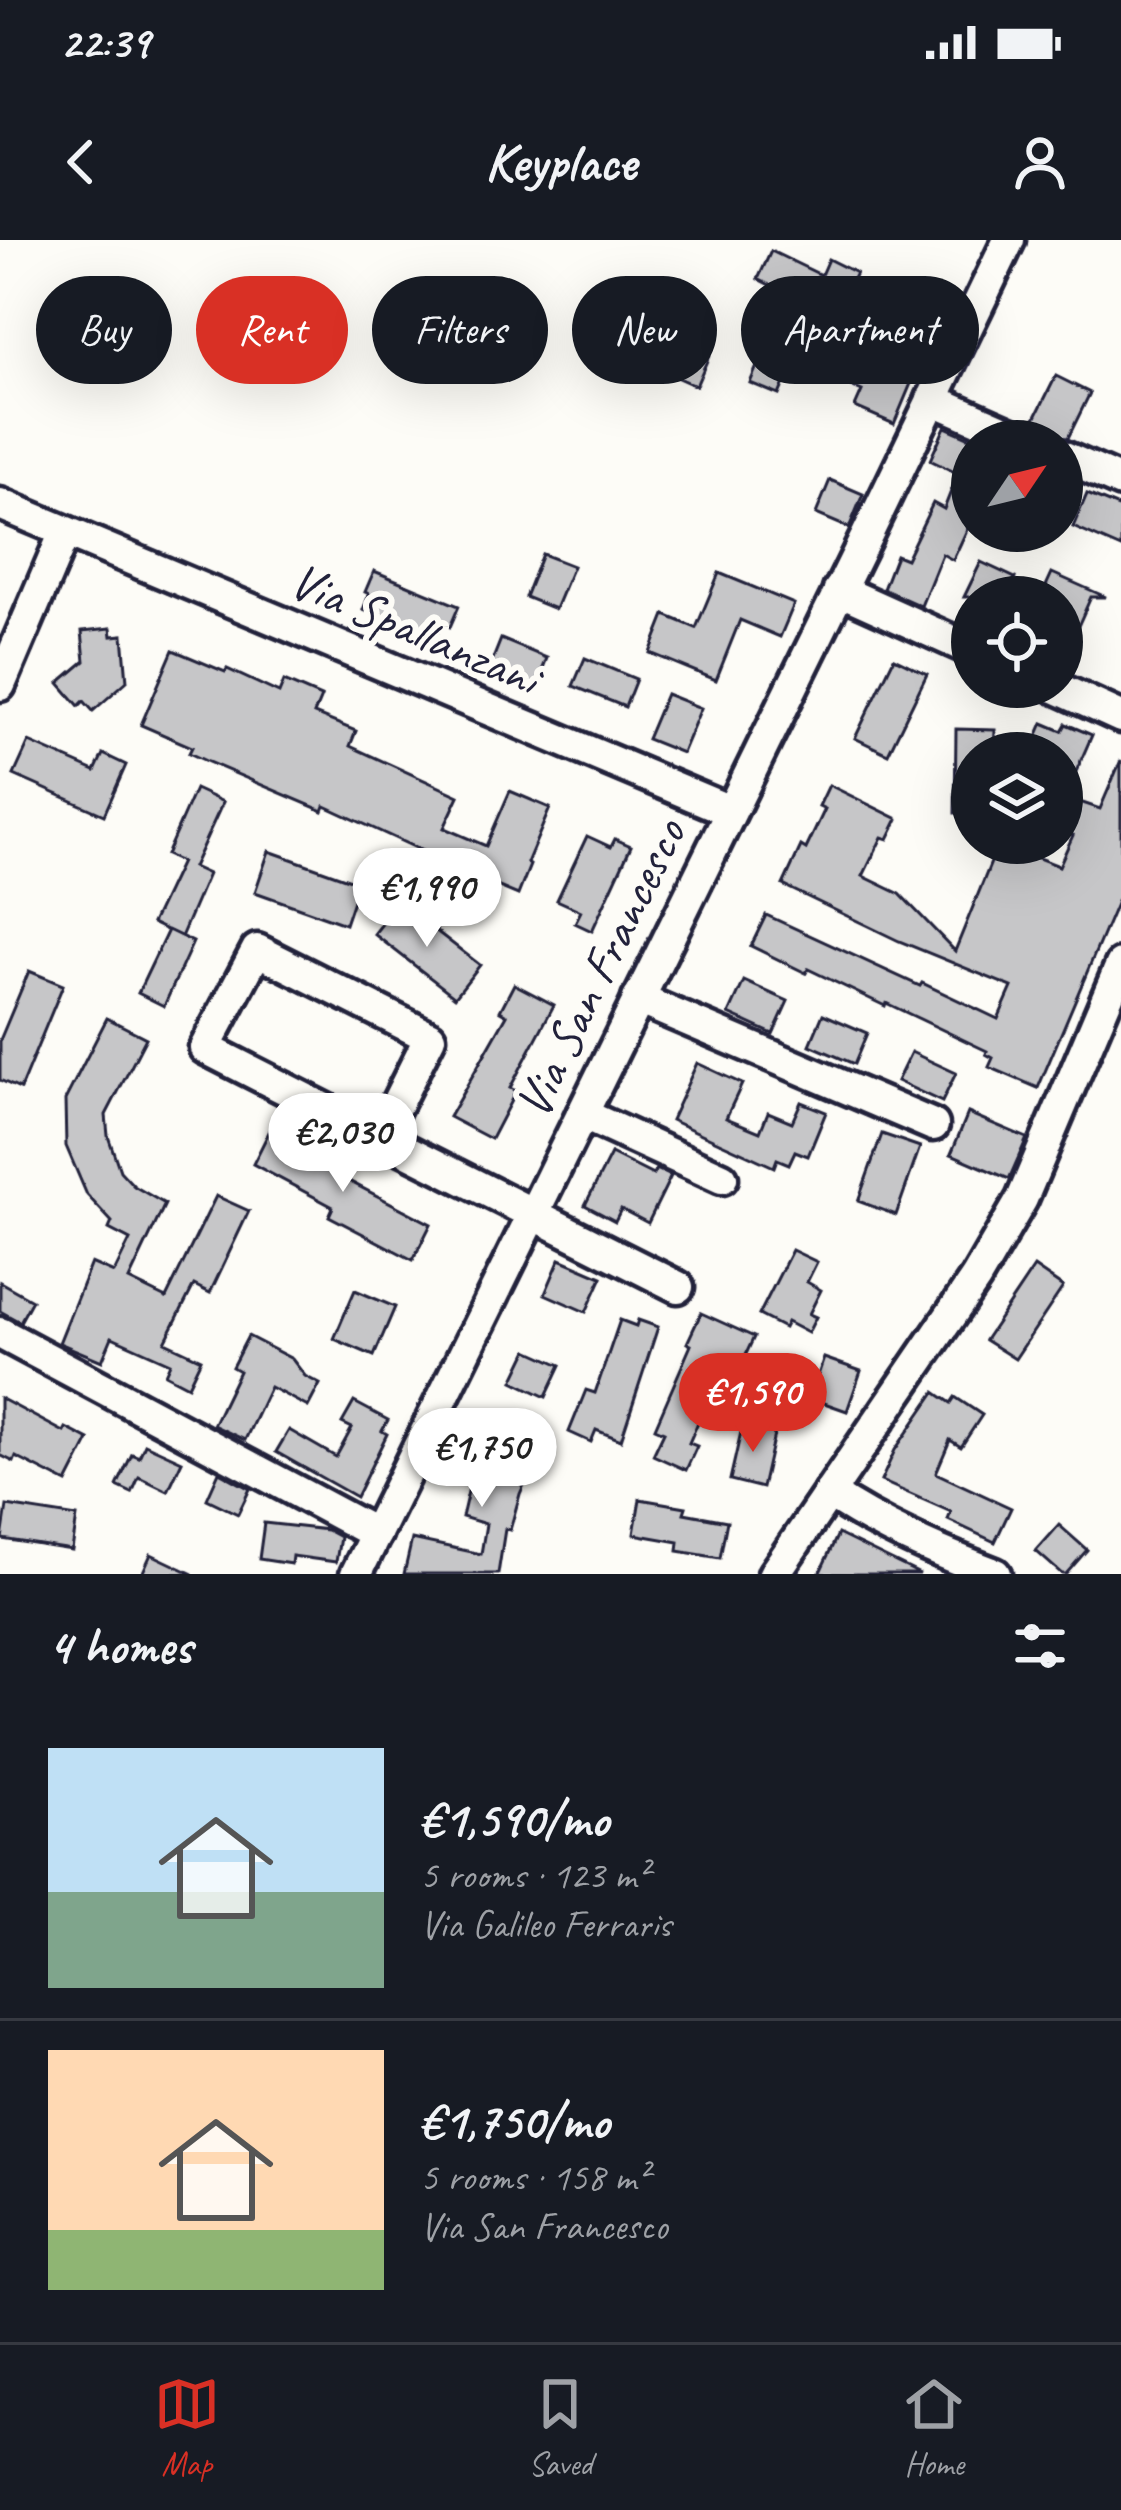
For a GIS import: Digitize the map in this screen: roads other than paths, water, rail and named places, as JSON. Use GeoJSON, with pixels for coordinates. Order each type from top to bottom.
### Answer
{"type":"FeatureCollection","features":[{"type":"Feature","properties":{"kind":"street","name":"Via San Francesco"},"geometry":{"type":"LineString","coordinates":[[356,1574],[1009,240]]}},
{"type":"Feature","properties":{"kind":"street"},"geometry":{"type":"LineString","coordinates":[[932,399],[980,420]]}},
{"type":"Feature","properties":{"kind":"street"},"geometry":{"type":"LineString","coordinates":[[1083,465],[1121,482]]}},
{"type":"Feature","properties":{"kind":"street","name":"Via Spallanzani"},"geometry":{"type":"LineString","coordinates":[[0,504],[730,811]]}},
{"type":"Feature","properties":{"kind":"street"},"geometry":{"type":"LineString","coordinates":[[0,685],[64,532]]}},
{"type":"Feature","properties":{"kind":"street"},"geometry":{"type":"LineString","coordinates":[[839,590],[951,641]]}},
{"type":"Feature","properties":{"kind":"street"},"geometry":{"type":"LineString","coordinates":[[1083,700],[1121,717]]}},
{"type":"Feature","properties":{"kind":"street"},"geometry":{"type":"LineString","coordinates":[[380,1137],[430,1037],[257,950],[206,1048],[380,1137],[534,1213],[678,1287]]}},
{"type":"Feature","properties":{"kind":"street"},"geometry":{"type":"LineString","coordinates":[[774,1574],[976,1278],[1022,1199],[1121,965]]}},
{"type":"Feature","properties":{"kind":"street"},"geometry":{"type":"LineString","coordinates":[[638,999],[933,1125]]}},
{"type":"Feature","properties":{"kind":"street"},"geometry":{"type":"LineString","coordinates":[[582,1114],[722,1178]]}},
{"type":"Feature","properties":{"kind":"street"},"geometry":{"type":"LineString","coordinates":[[0,1333],[376,1534]]}},
{"type":"Feature","properties":{"kind":"street"},"geometry":{"type":"LineString","coordinates":[[829,1492],[904,1534],[995,1574]]}}]}
